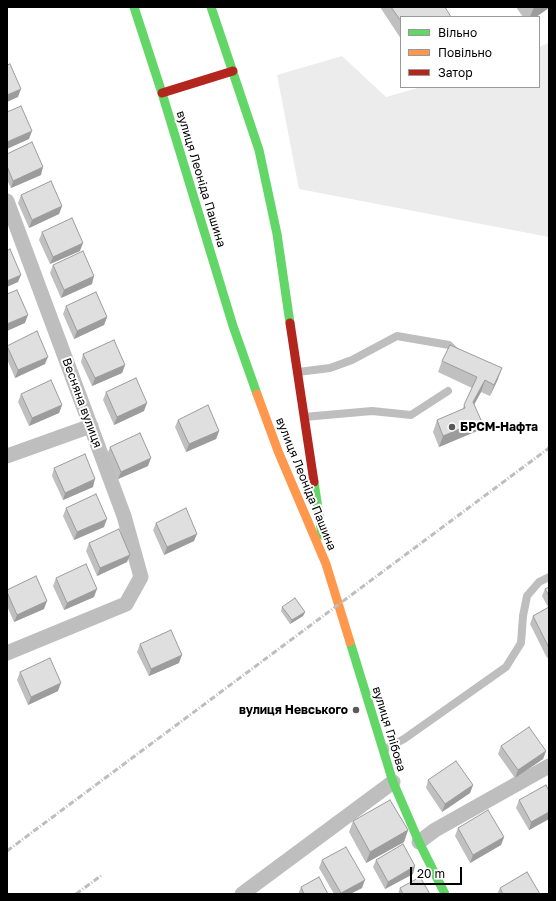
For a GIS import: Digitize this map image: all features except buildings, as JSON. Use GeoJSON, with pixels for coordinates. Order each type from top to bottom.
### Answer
{"type":"FeatureCollection","features":[{"type":"Feature","properties":{"kind":"main road","name":"вулиця Леоніда Пашина"},"geometry":{"type":"LineString","coordinates":[[134,7],[162,93],[233,326],[278,451],[326,564]]}},
{"type":"Feature","properties":{"kind":"main road","name":"вулиця Леоніда Пашина"},"geometry":{"type":"LineString","coordinates":[[211,7],[259,150],[277,234],[296,372],[326,564]]}},
{"type":"Feature","properties":{"kind":"main road"},"geometry":{"type":"LineString","coordinates":[[162,93],[233,71]]}},
{"type":"Feature","properties":{"kind":"main road","name":"вулиця Глібова"},"geometry":{"type":"LineString","coordinates":[[326,564],[393,782],[419,842],[445,894]]}},
{"type":"Feature","properties":{"kind":"street","name":"Весняна вулиця"},"geometry":{"type":"LineString","coordinates":[[7,201],[124,516],[141,577],[126,604],[7,653]]}},
{"type":"Feature","properties":{"kind":"street"},"geometry":{"type":"LineString","coordinates":[[7,456],[91,426]]}},
{"type":"Feature","properties":{"kind":"street"},"geometry":{"type":"LineString","coordinates":[[419,842],[435,830],[549,766]]}},
{"type":"Feature","properties":{"kind":"street"},"geometry":{"type":"LineString","coordinates":[[242,894],[393,782]]}},
{"type":"Feature","properties":{"kind":"lane"},"geometry":{"type":"LineString","coordinates":[[296,372],[330,368],[352,360],[397,336],[450,345],[464,361]]}},
{"type":"Feature","properties":{"kind":"lane"},"geometry":{"type":"LineString","coordinates":[[304,417],[372,411],[411,415],[448,391]]}},
{"type":"Feature","properties":{"kind":"lane"},"geometry":{"type":"LineString","coordinates":[[384,750],[404,739],[506,667],[521,643],[523,616],[527,596],[539,582],[549,577]]}},
{"type":"Feature","properties":{"kind":"shaded area"},"geometry":{"type":"Polygon","coordinates":[[[549,43],[549,237],[299,189],[277,75],[342,56],[386,97],[418,88],[540,88],[540,47],[549,43]]]}},
{"type":"Feature","properties":{"kind":"railway"},"geometry":{"type":"LineString","coordinates":[[7,851],[549,448]]}},
{"type":"Feature","properties":{"kind":"railway"},"geometry":{"type":"LineString","coordinates":[[76,894],[102,875]]}},
{"type":"Feature","properties":{"kind":"traffic: fast"},"geometry":{"type":"LineString","coordinates":[[134,7],[162,93],[233,326],[257,394]]}},
{"type":"Feature","properties":{"kind":"traffic: fast"},"geometry":{"type":"LineString","coordinates":[[211,7],[259,150],[277,234],[290,323]]}},
{"type":"Feature","properties":{"kind":"traffic: fast"},"geometry":{"type":"LineString","coordinates":[[314,482],[322,535]]}},
{"type":"Feature","properties":{"kind":"traffic: fast"},"geometry":{"type":"LineString","coordinates":[[350,642],[393,782],[419,842],[445,894]]}},
{"type":"Feature","properties":{"kind":"traffic: slow"},"geometry":{"type":"LineString","coordinates":[[257,394],[278,451],[326,564],[350,642]]}},
{"type":"Feature","properties":{"kind":"traffic: jam"},"geometry":{"type":"LineString","coordinates":[[162,93],[233,71]]}},
{"type":"Feature","properties":{"kind":"traffic: jam"},"geometry":{"type":"LineString","coordinates":[[290,323],[314,482]]}},
{"type":"Feature","properties":{"kind":"place","name":"БРСМ-Нафта"},"geometry":{"type":"Point","coordinates":[452,427]}},
{"type":"Feature","properties":{"kind":"place","name":"вулиця Невського"},"geometry":{"type":"Point","coordinates":[356,710]}}]}
